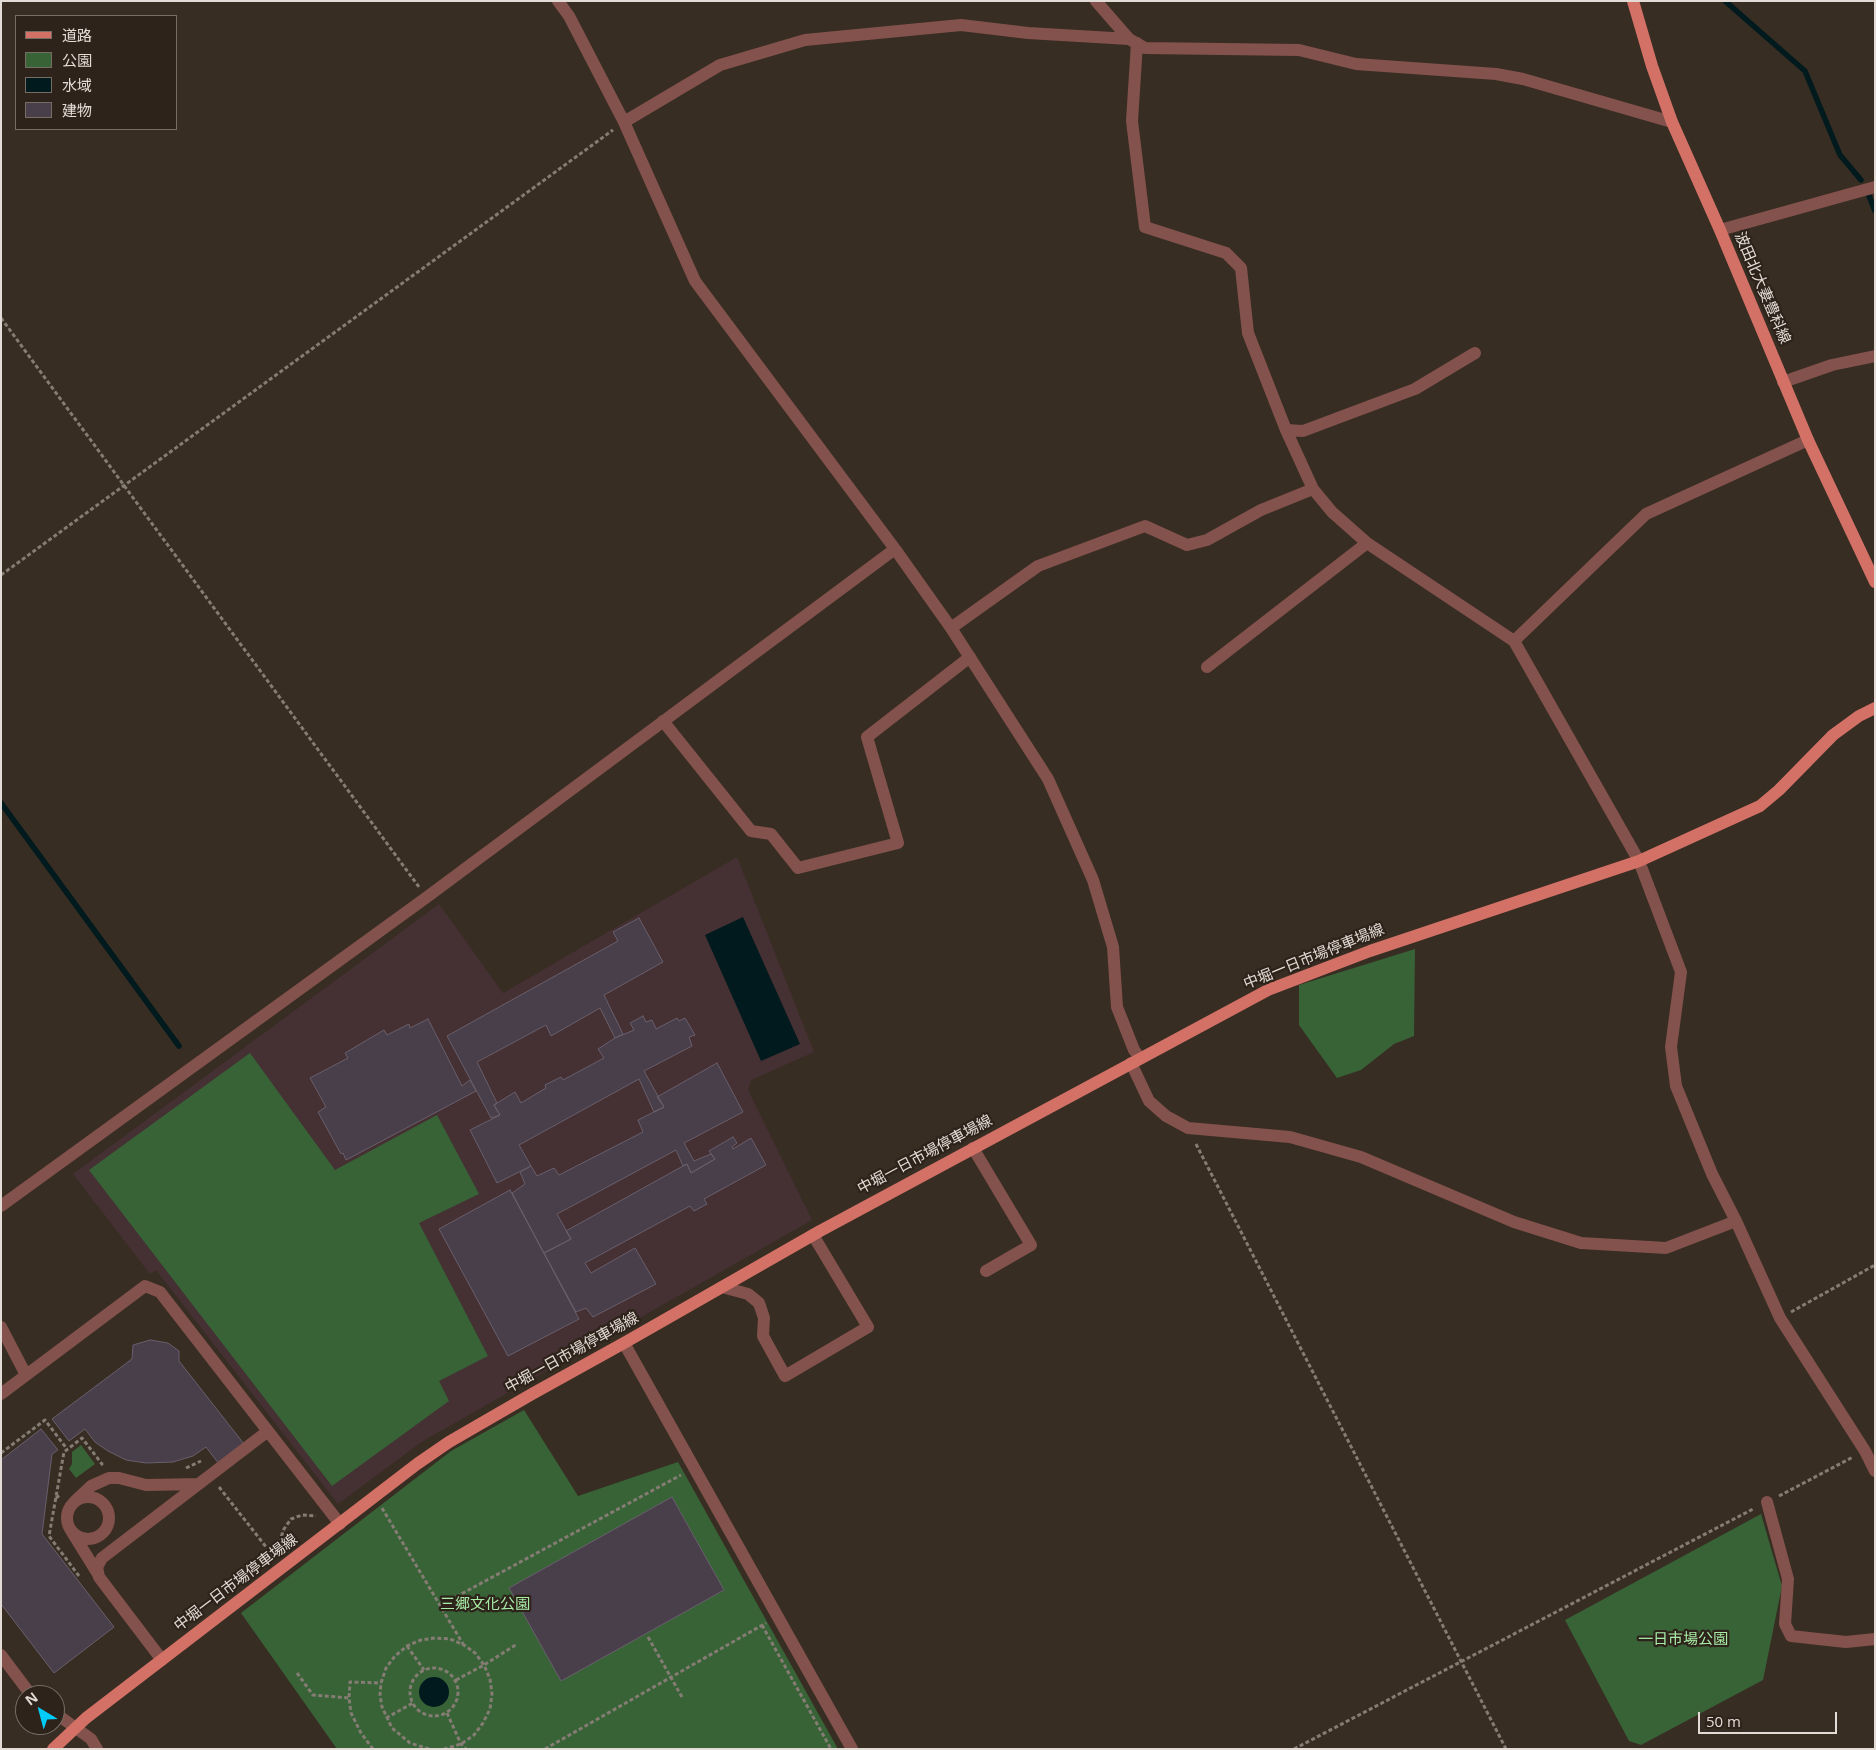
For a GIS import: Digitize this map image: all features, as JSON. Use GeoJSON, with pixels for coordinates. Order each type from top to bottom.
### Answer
{"type":"FeatureCollection","features":[{"type":"Feature","properties":{"kind":"main road","name":"波田北大妻豊科線"},"geometry":{"type":"LineString","coordinates":[[1633,1],[1652,66],[1672,122],[1720,230],[1808,440],[1875,582]]}},
{"type":"Feature","properties":{"kind":"main road","name":"中堀一日市場停車場線"},"geometry":{"type":"LineString","coordinates":[[53,1749],[74,1728],[417,1464],[449,1442],[813,1235],[1268,990],[1370,951],[1639,861],[1760,806],[1779,790],[1833,735],[1859,716],[1875,708]]}},
{"type":"Feature","properties":{"kind":"street"},"geometry":{"type":"LineString","coordinates":[[558,1],[569,16],[624,122],[695,281],[895,549],[951,628],[1048,779],[1093,880],[1113,948],[1117,1007],[1134,1050],[1135,1060],[1149,1101],[1166,1116],[1188,1128],[1290,1137],[1361,1157],[1514,1222],[1581,1243],[1666,1248],[1736,1221]]}},
{"type":"Feature","properties":{"kind":"street"},"geometry":{"type":"LineString","coordinates":[[1096,1],[1133,41],[1146,48],[1299,50],[1356,64],[1496,74],[1523,79],[1672,122]]}},
{"type":"Feature","properties":{"kind":"street"},"geometry":{"type":"LineString","coordinates":[[624,122],[720,65],[805,40],[961,25],[1028,33],[1133,41]]}},
{"type":"Feature","properties":{"kind":"street"},"geometry":{"type":"LineString","coordinates":[[1133,41],[1132,121],[1145,227],[1226,252],[1241,268],[1248,333],[1286,430],[1313,489],[1332,512],[1367,543],[1514,641],[1639,861],[1681,972],[1671,1047],[1676,1086],[1712,1174],[1736,1221],[1780,1318],[1870,1452],[1875,1471]]}},
{"type":"Feature","properties":{"kind":"street"},"geometry":{"type":"LineString","coordinates":[[1720,230],[1875,187]]}},
{"type":"Feature","properties":{"kind":"street"},"geometry":{"type":"LineString","coordinates":[[1286,430],[1303,431],[1415,389],[1476,353]]}},
{"type":"Feature","properties":{"kind":"street"},"geometry":{"type":"LineString","coordinates":[[1783,382],[1832,365],[1875,356]]}},
{"type":"Feature","properties":{"kind":"street"},"geometry":{"type":"LineString","coordinates":[[1514,641],[1646,514],[1808,440]]}},
{"type":"Feature","properties":{"kind":"street"},"geometry":{"type":"LineString","coordinates":[[951,628],[1038,566],[1145,526],[1187,545],[1207,540],[1261,510],[1313,489]]}},
{"type":"Feature","properties":{"kind":"street"},"geometry":{"type":"LineString","coordinates":[[1207,667],[1367,543]]}},
{"type":"Feature","properties":{"kind":"street"},"geometry":{"type":"LineString","coordinates":[[1,1206],[427,897],[895,549]]}},
{"type":"Feature","properties":{"kind":"street"},"geometry":{"type":"LineString","coordinates":[[663,721],[751,831],[771,834],[798,868],[898,843],[867,737],[970,657]]}},
{"type":"Feature","properties":{"kind":"street"},"geometry":{"type":"LineString","coordinates":[[974,1148],[1031,1245],[986,1271]]}},
{"type":"Feature","properties":{"kind":"street"},"geometry":{"type":"LineString","coordinates":[[722,1287],[748,1294],[759,1303],[764,1318],[763,1336],[785,1376],[868,1327],[813,1235]]}},
{"type":"Feature","properties":{"kind":"street"},"geometry":{"type":"LineString","coordinates":[[1,1394],[144,1286],[160,1292],[340,1524]]}},
{"type":"Feature","properties":{"kind":"street"},"geometry":{"type":"LineString","coordinates":[[1,1326],[26,1375]]}},
{"type":"Feature","properties":{"kind":"street"},"geometry":{"type":"LineString","coordinates":[[624,1343],[852,1749]]}},
{"type":"Feature","properties":{"kind":"street"},"geometry":{"type":"LineString","coordinates":[[99,1577],[97,1567],[102,1558],[268,1430]]}},
{"type":"Feature","properties":{"kind":"street"},"geometry":{"type":"LineString","coordinates":[[162,1660],[99,1577],[70,1529],[67,1516],[74,1502],[91,1486],[109,1478],[119,1478],[146,1485],[199,1484]]}},
{"type":"Feature","properties":{"kind":"street"},"geometry":{"type":"LineString","coordinates":[[70,1529],[75,1535],[88,1539],[102,1534],[108,1521],[108,1514],[101,1501],[87,1497],[80,1498],[74,1502]]}},
{"type":"Feature","properties":{"kind":"street"},"geometry":{"type":"LineString","coordinates":[[1767,1502],[1788,1580],[1785,1624],[1791,1636],[1846,1642],[1875,1639]]}},
{"type":"Feature","properties":{"kind":"street"},"geometry":{"type":"LineString","coordinates":[[1,1655],[24,1685]]}},
{"type":"Feature","properties":{"kind":"street"},"geometry":{"type":"LineString","coordinates":[[65,1721],[91,1739],[97,1749]]}},
{"type":"Feature","properties":{"kind":"path"},"geometry":{"type":"LineString","coordinates":[[1,576],[624,122]]}},
{"type":"Feature","properties":{"kind":"path"},"geometry":{"type":"LineString","coordinates":[[1,318],[427,897]]}},
{"type":"Feature","properties":{"kind":"path"},"geometry":{"type":"LineString","coordinates":[[1188,1128],[1506,1749]]}},
{"type":"Feature","properties":{"kind":"path"},"geometry":{"type":"LineString","coordinates":[[1780,1318],[1875,1265]]}},
{"type":"Feature","properties":{"kind":"path"},"geometry":{"type":"LineString","coordinates":[[1,1453],[45,1420],[67,1449]]}},
{"type":"Feature","properties":{"kind":"path"},"geometry":{"type":"LineString","coordinates":[[64,1452],[82,1438],[102,1464],[109,1465]]}},
{"type":"Feature","properties":{"kind":"path"},"geometry":{"type":"LineString","coordinates":[[1294,1749],[1767,1502],[1870,1452]]}},
{"type":"Feature","properties":{"kind":"path"},"geometry":{"type":"LineString","coordinates":[[180,1469],[203,1460]]}},
{"type":"Feature","properties":{"kind":"path"},"geometry":{"type":"LineString","coordinates":[[94,1470],[102,1464]]}},
{"type":"Feature","properties":{"kind":"path"},"geometry":{"type":"LineString","coordinates":[[439,1606],[694,1468]]}},
{"type":"Feature","properties":{"kind":"path"},"geometry":{"type":"LineString","coordinates":[[218,1485],[274,1557]]}},
{"type":"Feature","properties":{"kind":"path"},"geometry":{"type":"LineString","coordinates":[[56,1498],[63,1492]]}},
{"type":"Feature","properties":{"kind":"path"},"geometry":{"type":"LineString","coordinates":[[376,1496],[439,1606],[464,1645]]}},
{"type":"Feature","properties":{"kind":"path"},"geometry":{"type":"LineString","coordinates":[[281,1552],[280,1540],[284,1529],[291,1519],[302,1515],[314,1516],[323,1520]]}},
{"type":"Feature","properties":{"kind":"path"},"geometry":{"type":"LineString","coordinates":[[545,1749],[777,1616]]}},
{"type":"Feature","properties":{"kind":"path"},"geometry":{"type":"LineString","coordinates":[[762,1625],[831,1749]]}},
{"type":"Feature","properties":{"kind":"path"},"geometry":{"type":"LineString","coordinates":[[429,1749],[410,1743],[400,1737],[386,1718],[382,1707],[381,1683],[386,1668],[395,1656],[407,1646],[421,1640],[435,1638],[450,1639],[464,1645],[475,1653],[484,1665],[490,1679],[492,1694],[490,1709],[474,1735],[461,1744],[444,1749]]}},
{"type":"Feature","properties":{"kind":"path"},"geometry":{"type":"LineString","coordinates":[[648,1638],[682,1697]]}},
{"type":"Feature","properties":{"kind":"path"},"geometry":{"type":"LineString","coordinates":[[456,1680],[518,1644]]}},
{"type":"Feature","properties":{"kind":"path"},"geometry":{"type":"LineString","coordinates":[[407,1646],[424,1670]]}},
{"type":"Feature","properties":{"kind":"path"},"geometry":{"type":"LineString","coordinates":[[438,1668],[452,1674],[456,1680],[458,1687],[457,1702],[447,1713],[440,1715],[424,1714],[413,1703],[410,1688],[412,1681],[424,1670],[438,1668]]}},
{"type":"Feature","properties":{"kind":"path"},"geometry":{"type":"LineString","coordinates":[[297,1673],[313,1695],[349,1698]]}},
{"type":"Feature","properties":{"kind":"path"},"geometry":{"type":"LineString","coordinates":[[373,1749],[361,1733],[352,1713],[349,1698],[350,1682],[381,1683]]}},
{"type":"Feature","properties":{"kind":"path"},"geometry":{"type":"LineString","coordinates":[[386,1718],[413,1703]]}},
{"type":"Feature","properties":{"kind":"path"},"geometry":{"type":"LineString","coordinates":[[447,1713],[461,1744],[466,1749]]}},
{"type":"Feature","properties":{"kind":"path"},"geometry":{"type":"LineString","coordinates":[[407,1749],[410,1743]]}},
{"type":"Feature","properties":{"kind":"shaded area"},"geometry":{"type":"Polygon","coordinates":[[[737,857],[814,1052],[751,1080],[748,1090],[812,1220],[423,1441],[338,1504],[156,1270],[150,1274],[73,1174],[439,904],[503,993],[737,857]]]}},
{"type":"Feature","properties":{"kind":"green space"},"geometry":{"type":"Polygon","coordinates":[[[1415,949],[1414,1036],[1394,1044],[1361,1070],[1337,1078],[1299,1025],[1299,985],[1415,949]]]}},
{"type":"Feature","properties":{"kind":"green space"},"geometry":{"type":"Polygon","coordinates":[[[250,1053],[335,1170],[437,1115],[479,1194],[419,1223],[488,1356],[439,1381],[449,1401],[332,1486],[89,1170],[250,1053]]]}},
{"type":"Feature","properties":{"kind":"green space","name":"三郷文化公園"},"geometry":{"type":"Polygon","coordinates":[[[524,1410],[578,1496],[678,1462],[838,1749],[337,1749],[241,1613],[451,1451],[524,1410]]]}},
{"type":"Feature","properties":{"kind":"green space"},"geometry":{"type":"Polygon","coordinates":[[[81,1445],[95,1464],[76,1478],[69,1469],[72,1464],[72,1452],[81,1445]]]}},
{"type":"Feature","properties":{"kind":"green space","name":"一日市場公園"},"geometry":{"type":"Polygon","coordinates":[[[1761,1514],[1782,1586],[1763,1680],[1641,1745],[1629,1741],[1565,1620],[1761,1514]]]}},
{"type":"Feature","properties":{"kind":"water"},"geometry":{"type":"Polygon","coordinates":[[[743,917],[800,1044],[761,1061],[705,935],[743,917]]]}},
{"type":"Feature","properties":{"kind":"water"},"geometry":{"type":"Polygon","coordinates":[[[434,1677],[445,1681],[449,1692],[445,1703],[434,1707],[423,1703],[419,1692],[423,1681],[434,1677]]]}},
{"type":"Feature","properties":{"kind":"building"},"geometry":{"type":"Polygon","coordinates":[[[639,918],[663,962],[604,995],[623,1034],[615,1038],[600,1008],[551,1036],[546,1025],[477,1062],[497,1103],[494,1105],[500,1115],[491,1118],[447,1036],[618,941],[613,932],[639,918]]]}},
{"type":"Feature","properties":{"kind":"building"},"geometry":{"type":"Polygon","coordinates":[[[643,1016],[646,1022],[652,1020],[656,1029],[677,1018],[679,1021],[685,1018],[695,1035],[689,1037],[692,1046],[644,1071],[664,1107],[654,1112],[639,1079],[519,1145],[531,1166],[497,1183],[470,1130],[500,1115],[494,1105],[515,1092],[521,1103],[546,1088],[545,1085],[561,1077],[563,1080],[604,1058],[598,1049],[615,1038],[634,1030],[630,1023],[643,1016]]]}},
{"type":"Feature","properties":{"kind":"building"},"geometry":{"type":"Polygon","coordinates":[[[428,1019],[462,1086],[470,1080],[476,1091],[346,1160],[318,1112],[326,1107],[310,1078],[348,1058],[345,1053],[384,1030],[387,1035],[409,1024],[410,1028],[428,1019]]]}},
{"type":"Feature","properties":{"kind":"building"},"geometry":{"type":"Polygon","coordinates":[[[717,1063],[743,1112],[684,1143],[694,1161],[711,1154],[715,1159],[691,1173],[687,1164],[683,1166],[676,1150],[557,1214],[571,1239],[544,1253],[512,1193],[525,1184],[520,1172],[531,1166],[537,1176],[554,1168],[559,1175],[643,1132],[638,1120],[664,1107],[657,1097],[717,1063]]]}},
{"type":"Feature","properties":{"kind":"building"},"geometry":{"type":"Polygon","coordinates":[[[733,1137],[737,1143],[732,1147],[733,1149],[751,1138],[766,1165],[704,1199],[707,1204],[694,1211],[690,1206],[585,1263],[591,1273],[635,1248],[656,1284],[593,1317],[586,1308],[576,1312],[544,1253],[571,1239],[566,1231],[683,1166],[687,1164],[691,1173],[715,1159],[709,1151],[733,1137]]]}},
{"type":"Feature","properties":{"kind":"building"},"geometry":{"type":"Polygon","coordinates":[[[510,1190],[579,1319],[508,1356],[439,1229],[510,1190]]]}},
{"type":"Feature","properties":{"kind":"building"},"geometry":{"type":"Polygon","coordinates":[[[150,1340],[168,1343],[179,1351],[179,1361],[244,1444],[219,1464],[206,1447],[193,1456],[173,1462],[146,1463],[126,1460],[95,1442],[85,1429],[69,1441],[52,1419],[132,1359],[133,1345],[150,1340]]]}},
{"type":"Feature","properties":{"kind":"building"},"geometry":{"type":"Polygon","coordinates":[[[41,1429],[58,1450],[52,1454],[42,1534],[114,1627],[54,1673],[1,1604],[1,1460],[41,1429]]]}},
{"type":"Feature","properties":{"kind":"building"},"geometry":{"type":"Polygon","coordinates":[[[672,1497],[724,1590],[561,1681],[509,1588],[672,1497]]]}},
{"type":"Feature","properties":{"kind":"waterway"},"geometry":{"type":"LineString","coordinates":[[1725,1],[1805,71],[1840,155],[1861,180]]}},
{"type":"Feature","properties":{"kind":"waterway"},"geometry":{"type":"LineString","coordinates":[[1867,191],[1875,211]]}},
{"type":"Feature","properties":{"kind":"waterway"},"geometry":{"type":"LineString","coordinates":[[1,803],[179,1046]]}}]}
